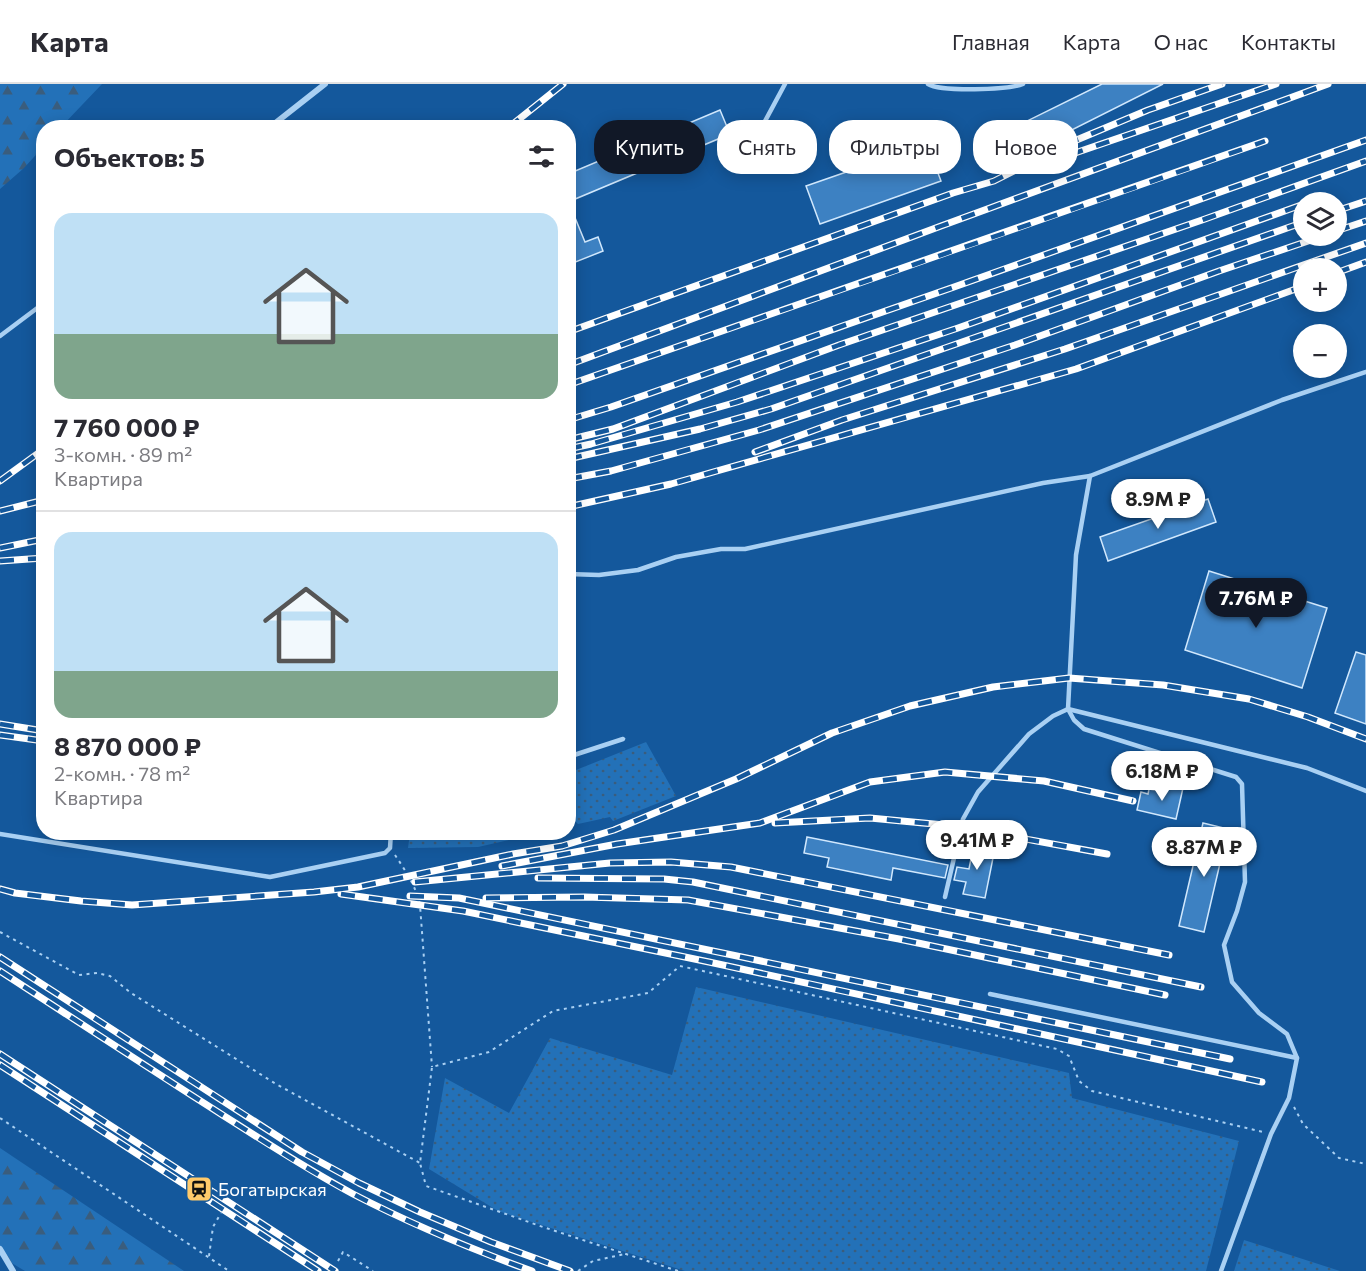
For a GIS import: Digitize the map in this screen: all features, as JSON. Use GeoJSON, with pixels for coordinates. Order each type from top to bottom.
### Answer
{"type":"FeatureCollection","features":[{"type":"Feature","properties":{"kind":"street"},"geometry":{"type":"LineString","coordinates":[[279,120],[325,84]]}},
{"type":"Feature","properties":{"kind":"street"},"geometry":{"type":"LineString","coordinates":[[0,1249],[13,1271]]}},
{"type":"Feature","properties":{"kind":"lane"},"geometry":{"type":"LineString","coordinates":[[766,120],[785,84]]}},
{"type":"Feature","properties":{"kind":"lane"},"geometry":{"type":"LineString","coordinates":[[927,84],[932,87],[953,88],[1007,88],[1023,84]]}},
{"type":"Feature","properties":{"kind":"lane"},"geometry":{"type":"LineString","coordinates":[[0,336],[36,309]]}},
{"type":"Feature","properties":{"kind":"lane"},"geometry":{"type":"LineString","coordinates":[[576,574],[599,575],[638,570],[676,557],[721,549],[745,549],[1043,483],[1090,476],[1282,400],[1366,372]]}},
{"type":"Feature","properties":{"kind":"lane"},"geometry":{"type":"LineString","coordinates":[[1090,476],[1076,555],[1068,709],[1074,720],[1084,729],[1236,777],[1242,784],[1245,882],[1224,945],[1232,982],[1259,1013],[1287,1034],[1298,1058],[1289,1098],[1271,1134],[1221,1271]]}},
{"type":"Feature","properties":{"kind":"lane"},"geometry":{"type":"LineString","coordinates":[[945,897],[963,819],[978,792],[1029,734],[1053,716],[1068,709],[1307,768],[1366,791]]}},
{"type":"Feature","properties":{"kind":"lane"},"geometry":{"type":"LineString","coordinates":[[576,754],[623,739]]}},
{"type":"Feature","properties":{"kind":"lane"},"geometry":{"type":"LineString","coordinates":[[0,834],[36,840]]}},
{"type":"Feature","properties":{"kind":"lane"},"geometry":{"type":"LineString","coordinates":[[38,840],[270,877],[385,853],[390,848],[390,840]]}},
{"type":"Feature","properties":{"kind":"lane"},"geometry":{"type":"LineString","coordinates":[[990,994],[1298,1058]]}},
{"type":"Feature","properties":{"kind":"path"},"geometry":{"type":"LineString","coordinates":[[390,848],[409,876],[418,897],[432,1067],[420,1163],[426,1186],[678,1271]]}},
{"type":"Feature","properties":{"kind":"path"},"geometry":{"type":"LineString","coordinates":[[0,932],[79,975],[97,973],[110,976],[131,993],[276,1084],[420,1163]]}},
{"type":"Feature","properties":{"kind":"path"},"geometry":{"type":"LineString","coordinates":[[432,1067],[489,1052],[552,1011],[648,993],[680,966],[1057,1049],[1069,1056],[1079,1081],[1092,1091],[1271,1134]]}},
{"type":"Feature","properties":{"kind":"path"},"geometry":{"type":"LineString","coordinates":[[1289,1098],[1304,1124],[1339,1158],[1366,1164]]}},
{"type":"Feature","properties":{"kind":"path"},"geometry":{"type":"LineString","coordinates":[[0,1118],[229,1271]]}},
{"type":"Feature","properties":{"kind":"path"},"geometry":{"type":"LineString","coordinates":[[209,1257],[213,1227],[220,1214]]}},
{"type":"Feature","properties":{"kind":"path"},"geometry":{"type":"LineString","coordinates":[[338,1261],[343,1252],[373,1271]]}},
{"type":"Feature","properties":{"kind":"path"},"geometry":{"type":"LineString","coordinates":[[578,1271],[593,1262],[625,1254]]}},
{"type":"Feature","properties":{"kind":"green space"},"geometry":{"type":"Polygon","coordinates":[[[0,84],[102,84],[68,120],[36,120],[36,155],[0,189],[0,84]]]}},
{"type":"Feature","properties":{"kind":"green space"},"geometry":{"type":"Polygon","coordinates":[[[646,742],[676,796],[613,821],[610,817],[578,824],[576,822],[576,770],[646,742]]]}},
{"type":"Feature","properties":{"kind":"green space"},"geometry":{"type":"Polygon","coordinates":[[[409,840],[509,840],[478,847],[408,848],[409,840]]]}},
{"type":"Feature","properties":{"kind":"green space"},"geometry":{"type":"Polygon","coordinates":[[[696,987],[1069,1073],[1072,1098],[1239,1141],[1206,1271],[685,1271],[498,1211],[429,1169],[445,1078],[509,1113],[550,1038],[672,1075],[696,987]]]}},
{"type":"Feature","properties":{"kind":"green space"},"geometry":{"type":"Polygon","coordinates":[[[0,1148],[184,1271],[25,1271],[0,1256],[0,1148]]]}},
{"type":"Feature","properties":{"kind":"green space"},"geometry":{"type":"Polygon","coordinates":[[[1244,1240],[1340,1271],[1234,1271],[1244,1240]]]}},
{"type":"Feature","properties":{"kind":"building"},"geometry":{"type":"Polygon","coordinates":[[[1102,84],[1163,84],[1078,127],[1078,120],[1029,120],[1102,84]]]}},
{"type":"Feature","properties":{"kind":"building"},"geometry":{"type":"Polygon","coordinates":[[[720,110],[724,120],[717,120],[717,139],[705,144],[705,120],[696,120],[720,110]]]}},
{"type":"Feature","properties":{"kind":"building"},"geometry":{"type":"Polygon","coordinates":[[[594,163],[594,174],[635,174],[576,199],[576,171],[594,163]]]}},
{"type":"Feature","properties":{"kind":"building"},"geometry":{"type":"Polygon","coordinates":[[[841,174],[938,174],[941,181],[820,224],[806,186],[841,174]]]}},
{"type":"Feature","properties":{"kind":"building"},"geometry":{"type":"Polygon","coordinates":[[[576,220],[585,242],[598,237],[603,251],[576,262],[576,220]]]}},
{"type":"Feature","properties":{"kind":"building"},"geometry":{"type":"Polygon","coordinates":[[[1208,499],[1216,522],[1108,561],[1100,537],[1208,499]]]}},
{"type":"Feature","properties":{"kind":"building"},"geometry":{"type":"Polygon","coordinates":[[[1209,571],[1327,608],[1302,688],[1185,650],[1209,571]]]}},
{"type":"Feature","properties":{"kind":"building"},"geometry":{"type":"Polygon","coordinates":[[[1356,652],[1366,655],[1366,724],[1335,713],[1356,652]]]}},
{"type":"Feature","properties":{"kind":"building"},"geometry":{"type":"Polygon","coordinates":[[[1167,784],[1183,788],[1176,819],[1137,810],[1141,792],[1148,794],[1149,789],[1165,792],[1167,784]]]}},
{"type":"Feature","properties":{"kind":"building"},"geometry":{"type":"Polygon","coordinates":[[[1203,823],[1228,829],[1204,932],[1179,926],[1203,823]]]}},
{"type":"Feature","properties":{"kind":"building"},"geometry":{"type":"Polygon","coordinates":[[[807,837],[948,865],[945,878],[893,868],[891,880],[827,867],[829,858],[804,853],[807,837]]]}},
{"type":"Feature","properties":{"kind":"building"},"geometry":{"type":"Polygon","coordinates":[[[974,843],[995,848],[985,898],[963,894],[966,882],[954,880],[957,867],[969,869],[974,843]]]}},
{"type":"Feature","properties":{"kind":"railway"},"geometry":{"type":"LineString","coordinates":[[518,120],[563,84]]}},
{"type":"Feature","properties":{"kind":"railway"},"geometry":{"type":"LineString","coordinates":[[576,329],[953,193],[994,181],[1067,144],[1148,110],[1222,84]]}},
{"type":"Feature","properties":{"kind":"railway"},"geometry":{"type":"LineString","coordinates":[[1078,152],[1276,84]]}},
{"type":"Feature","properties":{"kind":"railway"},"geometry":{"type":"LineString","coordinates":[[576,362],[1328,84]]}},
{"type":"Feature","properties":{"kind":"railway"},"geometry":{"type":"LineString","coordinates":[[576,418],[954,287],[1366,140]]}},
{"type":"Feature","properties":{"kind":"railway"},"geometry":{"type":"LineString","coordinates":[[576,382],[1265,141]]}},
{"type":"Feature","properties":{"kind":"railway"},"geometry":{"type":"LineString","coordinates":[[576,438],[613,429],[839,345],[1366,161]]}},
{"type":"Feature","properties":{"kind":"railway"},"geometry":{"type":"LineString","coordinates":[[1347,207],[1366,201]]}},
{"type":"Feature","properties":{"kind":"railway"},"geometry":{"type":"LineString","coordinates":[[576,447],[737,402],[958,328],[1293,208]]}},
{"type":"Feature","properties":{"kind":"railway"},"geometry":{"type":"LineString","coordinates":[[1347,227],[1366,221]]}},
{"type":"Feature","properties":{"kind":"railway"},"geometry":{"type":"LineString","coordinates":[[576,457],[700,429],[771,409],[1293,226]]}},
{"type":"Feature","properties":{"kind":"railway"},"geometry":{"type":"LineString","coordinates":[[755,452],[842,420],[1065,349],[1366,243]]}},
{"type":"Feature","properties":{"kind":"railway"},"geometry":{"type":"LineString","coordinates":[[576,478],[611,471],[759,430],[1015,345],[1293,246]]}},
{"type":"Feature","properties":{"kind":"railway"},"geometry":{"type":"LineString","coordinates":[[1347,269],[1366,262]]}},
{"type":"Feature","properties":{"kind":"railway"},"geometry":{"type":"LineString","coordinates":[[576,505],[671,484],[1076,369],[1293,290]]}},
{"type":"Feature","properties":{"kind":"railway"},"geometry":{"type":"LineString","coordinates":[[0,481],[36,455]]}},
{"type":"Feature","properties":{"kind":"railway"},"geometry":{"type":"LineString","coordinates":[[0,511],[36,502]]}},
{"type":"Feature","properties":{"kind":"railway"},"geometry":{"type":"LineString","coordinates":[[0,548],[36,541]]}},
{"type":"Feature","properties":{"kind":"railway"},"geometry":{"type":"LineString","coordinates":[[0,561],[36,559]]}},
{"type":"Feature","properties":{"kind":"railway"},"geometry":{"type":"LineString","coordinates":[[0,889],[15,893],[132,905],[358,887],[513,854],[562,846],[614,830],[736,779],[832,733],[910,706],[993,687],[1069,678],[1163,685],[1249,699],[1308,717],[1366,739]]}},
{"type":"Feature","properties":{"kind":"railway"},"geometry":{"type":"LineString","coordinates":[[0,724],[36,730]]}},
{"type":"Feature","properties":{"kind":"railway"},"geometry":{"type":"LineString","coordinates":[[0,735],[36,740]]}},
{"type":"Feature","properties":{"kind":"railway"},"geometry":{"type":"LineString","coordinates":[[502,866],[617,844],[760,823],[870,782],[945,772],[1044,781],[1133,801]]}},
{"type":"Feature","properties":{"kind":"railway"},"geometry":{"type":"LineString","coordinates":[[775,823],[870,818],[955,826],[1107,854]]}},
{"type":"Feature","properties":{"kind":"railway"},"geometry":{"type":"LineString","coordinates":[[415,882],[610,863],[671,862],[731,867],[1169,955]]}},
{"type":"Feature","properties":{"kind":"railway"},"geometry":{"type":"LineString","coordinates":[[538,878],[664,879],[693,882],[1201,987]]}},
{"type":"Feature","properties":{"kind":"railway"},"geometry":{"type":"LineString","coordinates":[[341,894],[463,911],[1262,1082]]}},
{"type":"Feature","properties":{"kind":"railway"},"geometry":{"type":"LineString","coordinates":[[410,896],[459,898],[1230,1059]]}},
{"type":"Feature","properties":{"kind":"railway"},"geometry":{"type":"LineString","coordinates":[[486,898],[584,897],[688,900],[899,939],[1165,995]]}},
{"type":"Feature","properties":{"kind":"railway"},"geometry":{"type":"LineString","coordinates":[[0,957],[302,1152],[420,1212],[491,1242],[570,1271]]}},
{"type":"Feature","properties":{"kind":"railway"},"geometry":{"type":"LineString","coordinates":[[0,971],[166,1079],[336,1185],[419,1226],[532,1271]]}},
{"type":"Feature","properties":{"kind":"railway"},"geometry":{"type":"LineString","coordinates":[[0,1054],[335,1271]]}},
{"type":"Feature","properties":{"kind":"railway"},"geometry":{"type":"LineString","coordinates":[[0,1065],[318,1271]]}},
{"type":"Feature","properties":{"kind":"place","name":"Богатырская"},"geometry":{"type":"Point","coordinates":[199,1189]}}]}
